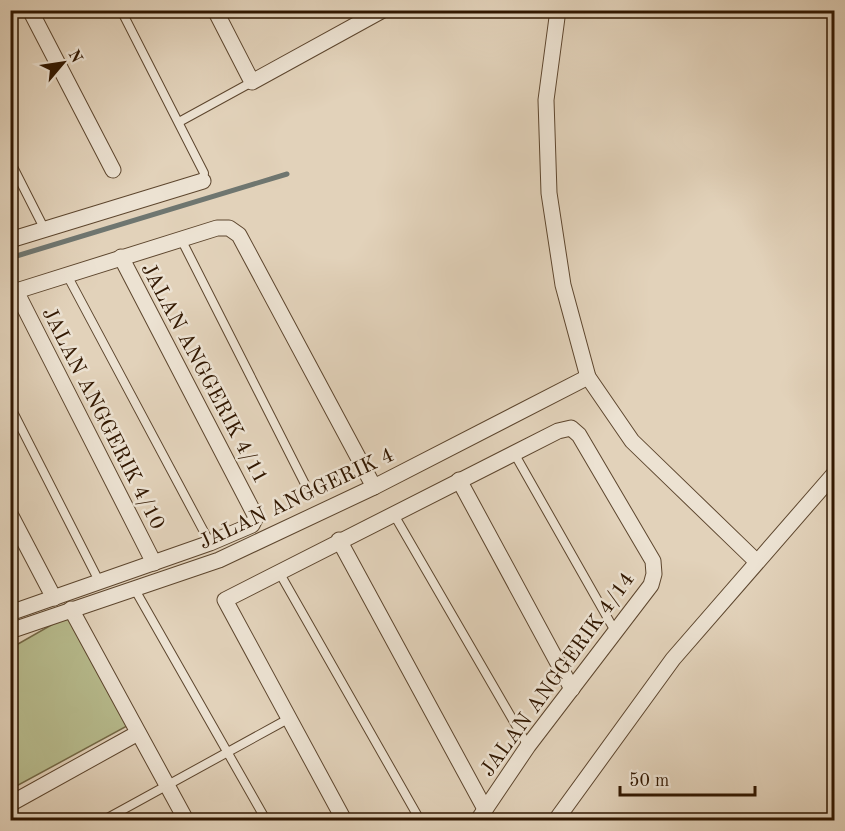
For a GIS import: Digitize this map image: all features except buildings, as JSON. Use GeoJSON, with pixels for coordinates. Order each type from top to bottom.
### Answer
{"type":"FeatureCollection","features":[{"type":"Feature","properties":{"kind":"street"},"geometry":{"type":"LineString","coordinates":[[30,10],[113,170]]}},
{"type":"Feature","properties":{"kind":"street"},"geometry":{"type":"LineString","coordinates":[[215,10],[252,82],[383,10]]}},
{"type":"Feature","properties":{"kind":"street"},"geometry":{"type":"LineString","coordinates":[[558,10],[546,100],[549,193],[563,285],[588,377],[632,441],[756,561]]}},
{"type":"Feature","properties":{"kind":"street"},"geometry":{"type":"LineString","coordinates":[[10,240],[203,181]]}},
{"type":"Feature","properties":{"kind":"street"},"geometry":{"type":"LineString","coordinates":[[13,292],[180,237],[217,228],[229,228],[239,235],[374,487]]}},
{"type":"Feature","properties":{"kind":"street","name":"JALAN ANGGERIK 4/11"},"geometry":{"type":"LineString","coordinates":[[121,257],[256,518],[252,525],[210,543]]}},
{"type":"Feature","properties":{"kind":"street","name":"JALAN ANGGERIK 4/10"},"geometry":{"type":"LineString","coordinates":[[13,292],[154,563]]}},
{"type":"Feature","properties":{"kind":"street","name":"JALAN ANGGERIK 4"},"geometry":{"type":"LineString","coordinates":[[10,631],[219,560],[374,487],[588,377]]}},
{"type":"Feature","properties":{"kind":"street","name":"JALAN ANGGERIK 4/14"},"geometry":{"type":"LineString","coordinates":[[482,815],[528,746],[651,585],[654,574],[653,561],[579,435],[571,428],[558,430],[514,453]]}},
{"type":"Feature","properties":{"kind":"street"},"geometry":{"type":"LineString","coordinates":[[344,820],[225,600],[514,453]]}},
{"type":"Feature","properties":{"kind":"street"},"geometry":{"type":"LineString","coordinates":[[556,820],[673,659],[834,474]]}},
{"type":"Feature","properties":{"kind":"street"},"geometry":{"type":"LineString","coordinates":[[459,480],[572,689]]}},
{"type":"Feature","properties":{"kind":"street"},"geometry":{"type":"LineString","coordinates":[[10,514],[54,598]]}},
{"type":"Feature","properties":{"kind":"street"},"geometry":{"type":"LineString","coordinates":[[339,540],[482,815]]}},
{"type":"Feature","properties":{"kind":"street"},"geometry":{"type":"LineString","coordinates":[[10,614],[210,543]]}},
{"type":"Feature","properties":{"kind":"street"},"geometry":{"type":"LineString","coordinates":[[71,609],[186,820]]}},
{"type":"Feature","properties":{"kind":"street"},"geometry":{"type":"LineString","coordinates":[[10,804],[138,733]]}},
{"type":"Feature","properties":{"kind":"lane"},"geometry":{"type":"LineString","coordinates":[[121,10],[204,173],[203,181]]}},
{"type":"Feature","properties":{"kind":"lane"},"geometry":{"type":"LineString","coordinates":[[178,122],[252,82]]}},
{"type":"Feature","properties":{"kind":"lane"},"geometry":{"type":"LineString","coordinates":[[10,161],[45,230]]}},
{"type":"Feature","properties":{"kind":"lane"},"geometry":{"type":"LineString","coordinates":[[180,237],[305,484]]}},
{"type":"Feature","properties":{"kind":"lane"},"geometry":{"type":"LineString","coordinates":[[67,275],[210,543]]}},
{"type":"Feature","properties":{"kind":"lane"},"geometry":{"type":"LineString","coordinates":[[10,406],[99,581]]}},
{"type":"Feature","properties":{"kind":"lane"},"geometry":{"type":"LineString","coordinates":[[514,453],[615,632]]}},
{"type":"Feature","properties":{"kind":"lane"},"geometry":{"type":"LineString","coordinates":[[393,513],[528,746]]}},
{"type":"Feature","properties":{"kind":"lane"},"geometry":{"type":"LineString","coordinates":[[279,571],[420,820]]}},
{"type":"Feature","properties":{"kind":"lane"},"geometry":{"type":"LineString","coordinates":[[134,588],[266,820]]}},
{"type":"Feature","properties":{"kind":"lane"},"geometry":{"type":"LineString","coordinates":[[104,820],[288,719]]}},
{"type":"Feature","properties":{"kind":"green space"},"geometry":{"type":"Polygon","coordinates":[[[67,616],[127,726],[11,789],[11,648],[67,616]]]}},
{"type":"Feature","properties":{"kind":"waterway"},"geometry":{"type":"LineString","coordinates":[[10,258],[287,174]]}}]}
